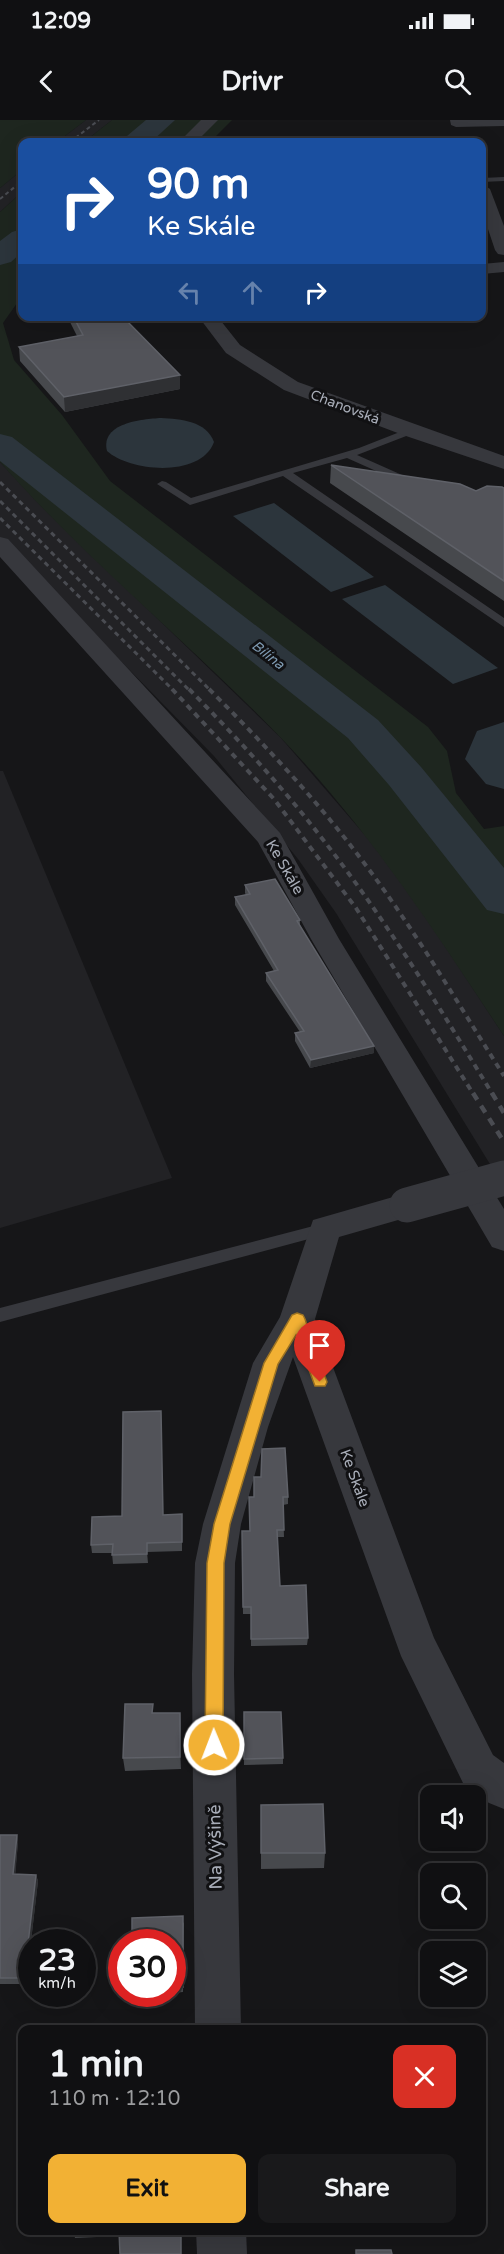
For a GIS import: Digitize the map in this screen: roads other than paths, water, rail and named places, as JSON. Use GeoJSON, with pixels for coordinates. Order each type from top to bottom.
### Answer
{"type":"FeatureCollection","features":[{"type":"Feature","properties":{"kind":"street"},"geometry":{"type":"LineString","coordinates":[[191,138],[210,120]]}},
{"type":"Feature","properties":{"kind":"street"},"geometry":{"type":"LineString","coordinates":[[462,138],[456,121],[504,121]]}},
{"type":"Feature","properties":{"kind":"street"},"geometry":{"type":"LineString","coordinates":[[486,200],[504,250]]}},
{"type":"Feature","properties":{"kind":"street"},"geometry":{"type":"LineString","coordinates":[[486,269],[504,267]]}},
{"type":"Feature","properties":{"kind":"street","name":"Chanovská"},"geometry":{"type":"LineString","coordinates":[[211,321],[233,349],[291,386],[410,431],[504,463]]}},
{"type":"Feature","properties":{"kind":"street","name":"Ke Skále"},"geometry":{"type":"LineString","coordinates":[[0,544],[270,839],[325,939],[504,1238]]}},
{"type":"Feature","properties":{"kind":"street"},"geometry":{"type":"LineString","coordinates":[[297,1319],[325,1229],[504,1178]]}},
{"type":"Feature","properties":{"kind":"street","name":"Ke Skále"},"geometry":{"type":"LineString","coordinates":[[297,1319],[416,1643],[478,1769],[504,1789]]}},
{"type":"Feature","properties":{"kind":"street","name":"Na Výšině"},"geometry":{"type":"LineString","coordinates":[[218,2025],[213,1674],[215,1563],[222,1524],[271,1363],[297,1319]]}},
{"type":"Feature","properties":{"kind":"street"},"geometry":{"type":"LineString","coordinates":[[221,2235],[222,2254]]}},
{"type":"Feature","properties":{"kind":"lane"},"geometry":{"type":"LineString","coordinates":[[486,180],[504,179]]}},
{"type":"Feature","properties":{"kind":"lane"},"geometry":{"type":"LineString","coordinates":[[162,484],[190,502],[284,472],[350,456],[392,441],[410,431]]}},
{"type":"Feature","properties":{"kind":"lane"},"geometry":{"type":"LineString","coordinates":[[350,456],[414,484]]}},
{"type":"Feature","properties":{"kind":"lane"},"geometry":{"type":"LineString","coordinates":[[284,472],[504,623]]}},
{"type":"Feature","properties":{"kind":"lane"},"geometry":{"type":"LineString","coordinates":[[0,1315],[325,1229]]}},
{"type":"Feature","properties":{"kind":"waterway","name":"Bílina"},"geometry":{"type":"LineString","coordinates":[[141,138],[162,120]]}},
{"type":"Feature","properties":{"kind":"waterway","name":"Bílina"},"geometry":{"type":"LineString","coordinates":[[0,256],[18,241]]}},
{"type":"Feature","properties":{"kind":"waterway","name":"Bílina"},"geometry":{"type":"LineString","coordinates":[[0,444],[363,729],[405,776],[504,899]]}},
{"type":"Feature","properties":{"kind":"railway"},"geometry":{"type":"LineString","coordinates":[[75,138],[99,120]]}},
{"type":"Feature","properties":{"kind":"railway"},"geometry":{"type":"LineString","coordinates":[[0,199],[18,184]]}},
{"type":"Feature","properties":{"kind":"railway"},"geometry":{"type":"LineString","coordinates":[[0,482],[210,690]]}},
{"type":"Feature","properties":{"kind":"railway"},"geometry":{"type":"LineString","coordinates":[[0,501],[190,691]]}},
{"type":"Feature","properties":{"kind":"railway"},"geometry":{"type":"LineString","coordinates":[[0,518],[172,689]]}},
{"type":"Feature","properties":{"kind":"railway"},"geometry":{"type":"LineString","coordinates":[[172,689],[274,799],[356,908],[474,1095]]}},
{"type":"Feature","properties":{"kind":"railway"},"geometry":{"type":"LineString","coordinates":[[189,689],[239,741],[302,813],[365,895],[493,1095]]}},
{"type":"Feature","properties":{"kind":"railway"},"geometry":{"type":"LineString","coordinates":[[210,690],[287,770],[358,855],[416,936],[504,1076]]}},
{"type":"Feature","properties":{"kind":"railway"},"geometry":{"type":"LineString","coordinates":[[473,1093],[504,1142]]}},
{"type":"Feature","properties":{"kind":"railway"},"geometry":{"type":"LineString","coordinates":[[492,1093],[504,1113]]}}]}
